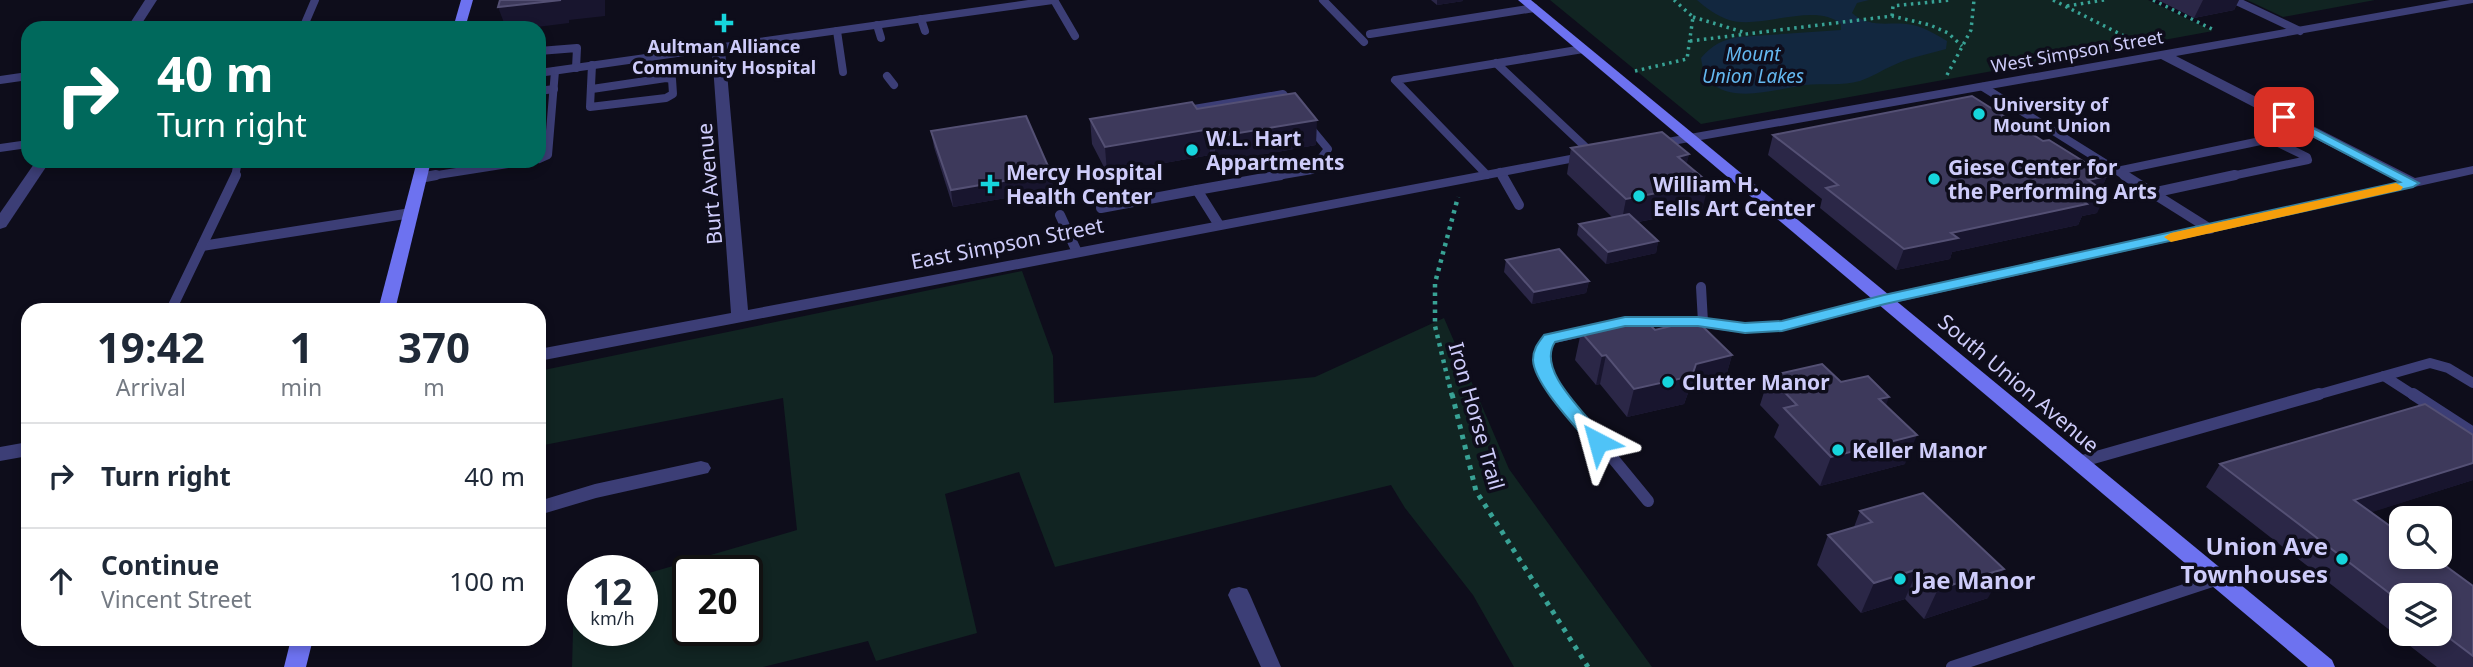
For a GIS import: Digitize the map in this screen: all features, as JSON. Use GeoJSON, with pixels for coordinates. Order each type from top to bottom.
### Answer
{"type":"FeatureCollection","features":[{"type":"Feature","properties":{"kind":"main road"},"geometry":{"type":"LineString","coordinates":[[461,21],[467,0]]}},
{"type":"Feature","properties":{"kind":"main road","name":"South Union Avenue"},"geometry":{"type":"LineString","coordinates":[[1529,4],[2324,667]]}},
{"type":"Feature","properties":{"kind":"main road"},"geometry":{"type":"LineString","coordinates":[[388,303],[423,168]]}},
{"type":"Feature","properties":{"kind":"main road"},"geometry":{"type":"LineString","coordinates":[[295,667],[300,646]]}},
{"type":"Feature","properties":{"kind":"street"},"geometry":{"type":"LineString","coordinates":[[138,21],[151,0]]}},
{"type":"Feature","properties":{"kind":"street"},"geometry":{"type":"LineString","coordinates":[[546,72],[836,31],[879,32],[1053,0]]}},
{"type":"Feature","properties":{"kind":"street","name":"West Simpson Street"},"geometry":{"type":"LineString","coordinates":[[1690,138],[2470,0]]}},
{"type":"Feature","properties":{"kind":"street","name":"Burt Avenue"},"geometry":{"type":"LineString","coordinates":[[718,48],[740,317]]}},
{"type":"Feature","properties":{"kind":"street"},"geometry":{"type":"LineString","coordinates":[[2164,55],[2413,183]]}},
{"type":"Feature","properties":{"kind":"street"},"geometry":{"type":"LineString","coordinates":[[1632,148],[1690,138]]}},
{"type":"Feature","properties":{"kind":"street"},"geometry":{"type":"LineString","coordinates":[[0,148],[21,145]]}},
{"type":"Feature","properties":{"kind":"street","name":"East Simpson Street"},"geometry":{"type":"LineString","coordinates":[[546,354],[1601,153]]}},
{"type":"Feature","properties":{"kind":"street"},"geometry":{"type":"LineString","coordinates":[[0,224],[38,168]]}},
{"type":"Feature","properties":{"kind":"street"},"geometry":{"type":"LineString","coordinates":[[1884,300],[2473,170]]}},
{"type":"Feature","properties":{"kind":"street"},"geometry":{"type":"LineString","coordinates":[[0,454],[21,450]]}},
{"type":"Feature","properties":{"kind":"street"},"geometry":{"type":"LineString","coordinates":[[546,506],[595,491],[702,468]]}},
{"type":"Feature","properties":{"kind":"street"},"geometry":{"type":"LineString","coordinates":[[1239,595],[1276,666]]}},
{"type":"Feature","properties":{"kind":"lane"},"geometry":{"type":"LineString","coordinates":[[306,21],[315,0]]}},
{"type":"Feature","properties":{"kind":"lane"},"geometry":{"type":"LineString","coordinates":[[1053,0],[1075,36]]}},
{"type":"Feature","properties":{"kind":"lane"},"geometry":{"type":"LineString","coordinates":[[1323,0],[1364,42]]}},
{"type":"Feature","properties":{"kind":"lane"},"geometry":{"type":"LineString","coordinates":[[2234,0],[2300,31]]}},
{"type":"Feature","properties":{"kind":"lane"},"geometry":{"type":"LineString","coordinates":[[1370,34],[1529,4]]}},
{"type":"Feature","properties":{"kind":"lane"},"geometry":{"type":"LineString","coordinates":[[836,31],[843,72]]}},
{"type":"Feature","properties":{"kind":"lane"},"geometry":{"type":"LineString","coordinates":[[546,50],[577,48],[576,68]]}},
{"type":"Feature","properties":{"kind":"lane"},"geometry":{"type":"LineString","coordinates":[[1518,205],[1494,173],[1395,80],[1583,49]]}},
{"type":"Feature","properties":{"kind":"lane"},"geometry":{"type":"LineString","coordinates":[[1496,64],[1601,153]]}},
{"type":"Feature","properties":{"kind":"lane"},"geometry":{"type":"LineString","coordinates":[[592,65],[590,107],[666,98],[673,94],[672,79],[666,78],[592,89]]}},
{"type":"Feature","properties":{"kind":"lane"},"geometry":{"type":"LineString","coordinates":[[546,156],[555,71]]}},
{"type":"Feature","properties":{"kind":"lane"},"geometry":{"type":"LineString","coordinates":[[887,76],[894,85]]}},
{"type":"Feature","properties":{"kind":"lane"},"geometry":{"type":"LineString","coordinates":[[0,80],[21,77]]}},
{"type":"Feature","properties":{"kind":"lane"},"geometry":{"type":"LineString","coordinates":[[1983,87],[2210,229]]}},
{"type":"Feature","properties":{"kind":"lane"},"geometry":{"type":"LineString","coordinates":[[546,90],[554,89]]}},
{"type":"Feature","properties":{"kind":"lane"},"geometry":{"type":"LineString","coordinates":[[1174,112],[1283,94],[1298,113]]}},
{"type":"Feature","properties":{"kind":"lane"},"geometry":{"type":"LineString","coordinates":[[1101,208],[1312,170],[1328,149],[1305,122]]}},
{"type":"Feature","properties":{"kind":"lane"},"geometry":{"type":"LineString","coordinates":[[2117,171],[2270,139],[2307,157],[2308,160],[2152,193]]}},
{"type":"Feature","properties":{"kind":"lane"},"geometry":{"type":"LineString","coordinates":[[175,303],[237,168]]}},
{"type":"Feature","properties":{"kind":"lane"},"geometry":{"type":"LineString","coordinates":[[420,178],[468,168]]}},
{"type":"Feature","properties":{"kind":"lane"},"geometry":{"type":"LineString","coordinates":[[1197,190],[1219,225]]}},
{"type":"Feature","properties":{"kind":"lane"},"geometry":{"type":"LineString","coordinates":[[202,246],[411,214]]}},
{"type":"Feature","properties":{"kind":"lane"},"geometry":{"type":"LineString","coordinates":[[1060,215],[1077,253]]}},
{"type":"Feature","properties":{"kind":"lane"},"geometry":{"type":"LineString","coordinates":[[1701,286],[1703,322]]}},
{"type":"Feature","properties":{"kind":"lane"},"geometry":{"type":"LineString","coordinates":[[1648,501],[1550,382],[1541,363],[1542,350],[1550,339],[1625,322],[1703,322],[1745,328],[1782,326],[1884,300]]}},
{"type":"Feature","properties":{"kind":"lane"},"geometry":{"type":"LineString","coordinates":[[2079,462],[2430,363],[2448,368],[2473,383]]}},
{"type":"Feature","properties":{"kind":"lane"},"geometry":{"type":"LineString","coordinates":[[2384,376],[2473,433]]}},
{"type":"Feature","properties":{"kind":"lane"},"geometry":{"type":"LineString","coordinates":[[1952,667],[2218,579]]}},
{"type":"Feature","properties":{"kind":"path"},"geometry":{"type":"LineString","coordinates":[[1674,0],[1693,17],[1747,33]]}},
{"type":"Feature","properties":{"kind":"path"},"geometry":{"type":"LineString","coordinates":[[1892,16],[1893,6],[1950,0]]}},
{"type":"Feature","properties":{"kind":"path"},"geometry":{"type":"LineString","coordinates":[[1953,92],[1942,84],[1970,36],[1976,16],[1974,0]]}},
{"type":"Feature","properties":{"kind":"path"},"geometry":{"type":"LineString","coordinates":[[2053,0],[2146,47]]}},
{"type":"Feature","properties":{"kind":"path"},"geometry":{"type":"LineString","coordinates":[[2066,7],[2104,0]]}},
{"type":"Feature","properties":{"kind":"path"},"geometry":{"type":"LineString","coordinates":[[2153,0],[2218,32]]}},
{"type":"Feature","properties":{"kind":"path"},"geometry":{"type":"LineString","coordinates":[[1690,41],[1892,16],[1930,24],[1958,40],[1962,46]]}},
{"type":"Feature","properties":{"kind":"path"},"geometry":{"type":"LineString","coordinates":[[1634,71],[1686,61],[1693,17]]}},
{"type":"Feature","properties":{"kind":"path","name":"Iron Horse Trail"},"geometry":{"type":"LineString","coordinates":[[1460,190],[1436,283],[1435,326],[1476,491],[1588,667]]}},
{"type":"Feature","properties":{"kind":"green space"},"geometry":{"type":"Polygon","coordinates":[[[1550,0],[2148,0],[2213,31],[1701,124],[1550,0]]]}},
{"type":"Feature","properties":{"kind":"green space"},"geometry":{"type":"Polygon","coordinates":[[[2247,0],[2375,0],[2283,17],[2247,0]]]}},
{"type":"Feature","properties":{"kind":"green space"},"geometry":{"type":"Polygon","coordinates":[[[1022,271],[1053,356],[1054,403],[1315,377],[1444,318],[1509,469],[1652,667],[1514,667],[1473,595],[1405,508],[1391,485],[1055,567],[1019,472],[945,494],[977,633],[876,661],[868,641],[763,667],[572,667],[573,646],[658,646],[658,570],[672,566],[672,646],[763,646],[763,555],[711,555],[797,530],[783,398],[546,445],[546,370],[1022,271]]]}},
{"type":"Feature","properties":{"kind":"water","name":"Mount Union Lakes"},"geometry":{"type":"Polygon","coordinates":[[[1697,0],[1869,0],[1857,3],[1852,13],[1868,22],[1921,27],[1947,41],[1946,49],[1906,60],[1853,83],[1805,85],[1759,93],[1728,92],[1715,86],[1706,75],[1701,58],[1718,44],[1738,37],[1841,30],[1841,24],[1817,15],[1756,22],[1729,20],[1712,12],[1697,0]]]}},
{"type":"Feature","properties":{"kind":"building"},"geometry":{"type":"Polygon","coordinates":[[[500,0],[561,0],[498,7],[500,0]]]}},
{"type":"Feature","properties":{"kind":"building"},"geometry":{"type":"Polygon","coordinates":[[[1295,93],[1317,120],[1215,137],[1210,129],[1105,147],[1090,119],[1192,102],[1197,109],[1295,93]]]}},
{"type":"Feature","properties":{"kind":"building","name":"Giese Center for the Performing Arts"},"geometry":{"type":"Polygon","coordinates":[[[1972,96],[2043,141],[2049,140],[2107,176],[2088,180],[2107,193],[2079,198],[2087,204],[1951,233],[1958,238],[1904,249],[1826,188],[1838,185],[1773,135],[1972,96]]]}},
{"type":"Feature","properties":{"kind":"building"},"geometry":{"type":"Polygon","coordinates":[[[1026,116],[1051,173],[951,190],[931,131],[1026,116]]]}},
{"type":"Feature","properties":{"kind":"building"},"geometry":{"type":"Polygon","coordinates":[[[1662,132],[1689,154],[1678,157],[1709,183],[1626,199],[1571,148],[1662,132]]]}},
{"type":"Feature","properties":{"kind":"building"},"geometry":{"type":"Polygon","coordinates":[[[1629,214],[1658,241],[1608,252],[1579,224],[1629,214]]]}},
{"type":"Feature","properties":{"kind":"building"},"geometry":{"type":"Polygon","coordinates":[[[1559,249],[1589,281],[1534,292],[1506,260],[1559,249]]]}},
{"type":"Feature","properties":{"kind":"building"},"geometry":{"type":"Polygon","coordinates":[[[1696,320],[1732,355],[1696,364],[1692,376],[1634,389],[1606,355],[1602,356],[1581,332],[1633,321],[1650,325],[1655,330],[1696,320]]]}},
{"type":"Feature","properties":{"kind":"building"},"geometry":{"type":"Polygon","coordinates":[[[1822,364],[1841,382],[1868,376],[1889,397],[1879,399],[1917,435],[1831,457],[1784,408],[1797,405],[1769,376],[1822,364]]]}},
{"type":"Feature","properties":{"kind":"building"},"geometry":{"type":"Polygon","coordinates":[[[2425,404],[2473,435],[2473,463],[2354,500],[2389,525],[2389,569],[2450,569],[2473,586],[2473,656],[2452,640],[2452,583],[2389,583],[2389,593],[2220,464],[2425,404]]]}},
{"type":"Feature","properties":{"kind":"building"},"geometry":{"type":"Polygon","coordinates":[[[1923,493],[2004,569],[1938,589],[1918,569],[1874,583],[1828,535],[1872,522],[1860,511],[1923,493]]]}},
{"type":"Feature","properties":{"kind":"slow traffic"},"geometry":{"type":"LineString","coordinates":[[2171,237],[2396,187]]}},
{"type":"Feature","properties":{"kind":"place","name":"Aultman Alliance Community Hospital"},"geometry":{"type":"Point","coordinates":[724,23]}},
{"type":"Feature","properties":{"kind":"place","name":"University of Mount Union"},"geometry":{"type":"Point","coordinates":[1979,114]}},
{"type":"Feature","properties":{"kind":"place","name":"W.L. Hart Appartments"},"geometry":{"type":"Point","coordinates":[1192,150]}},
{"type":"Feature","properties":{"kind":"place","name":"Giese Center for the Performing Arts"},"geometry":{"type":"Point","coordinates":[1934,179]}},
{"type":"Feature","properties":{"kind":"place","name":"Mercy Hospital Health Center"},"geometry":{"type":"Point","coordinates":[990,184]}},
{"type":"Feature","properties":{"kind":"place","name":"William H. Eells Art Center"},"geometry":{"type":"Point","coordinates":[1639,196]}},
{"type":"Feature","properties":{"kind":"place","name":"Clutter Manor"},"geometry":{"type":"Point","coordinates":[1668,382]}},
{"type":"Feature","properties":{"kind":"place","name":"Keller Manor"},"geometry":{"type":"Point","coordinates":[1838,450]}},
{"type":"Feature","properties":{"kind":"place","name":"Union Ave Townhouses"},"geometry":{"type":"Point","coordinates":[2342,559]}},
{"type":"Feature","properties":{"kind":"place","name":"Jae Manor"},"geometry":{"type":"Point","coordinates":[1900,579]}},
{"type":"Feature","properties":{"kind":"route"},"geometry":{"type":"LineString","coordinates":[[1598,442],[1550,382],[1541,363],[1542,350],[1550,339],[1625,322],[1665,320],[1698,321],[1745,328],[1782,326],[1884,300],[2413,183],[2284,117]]}}]}
